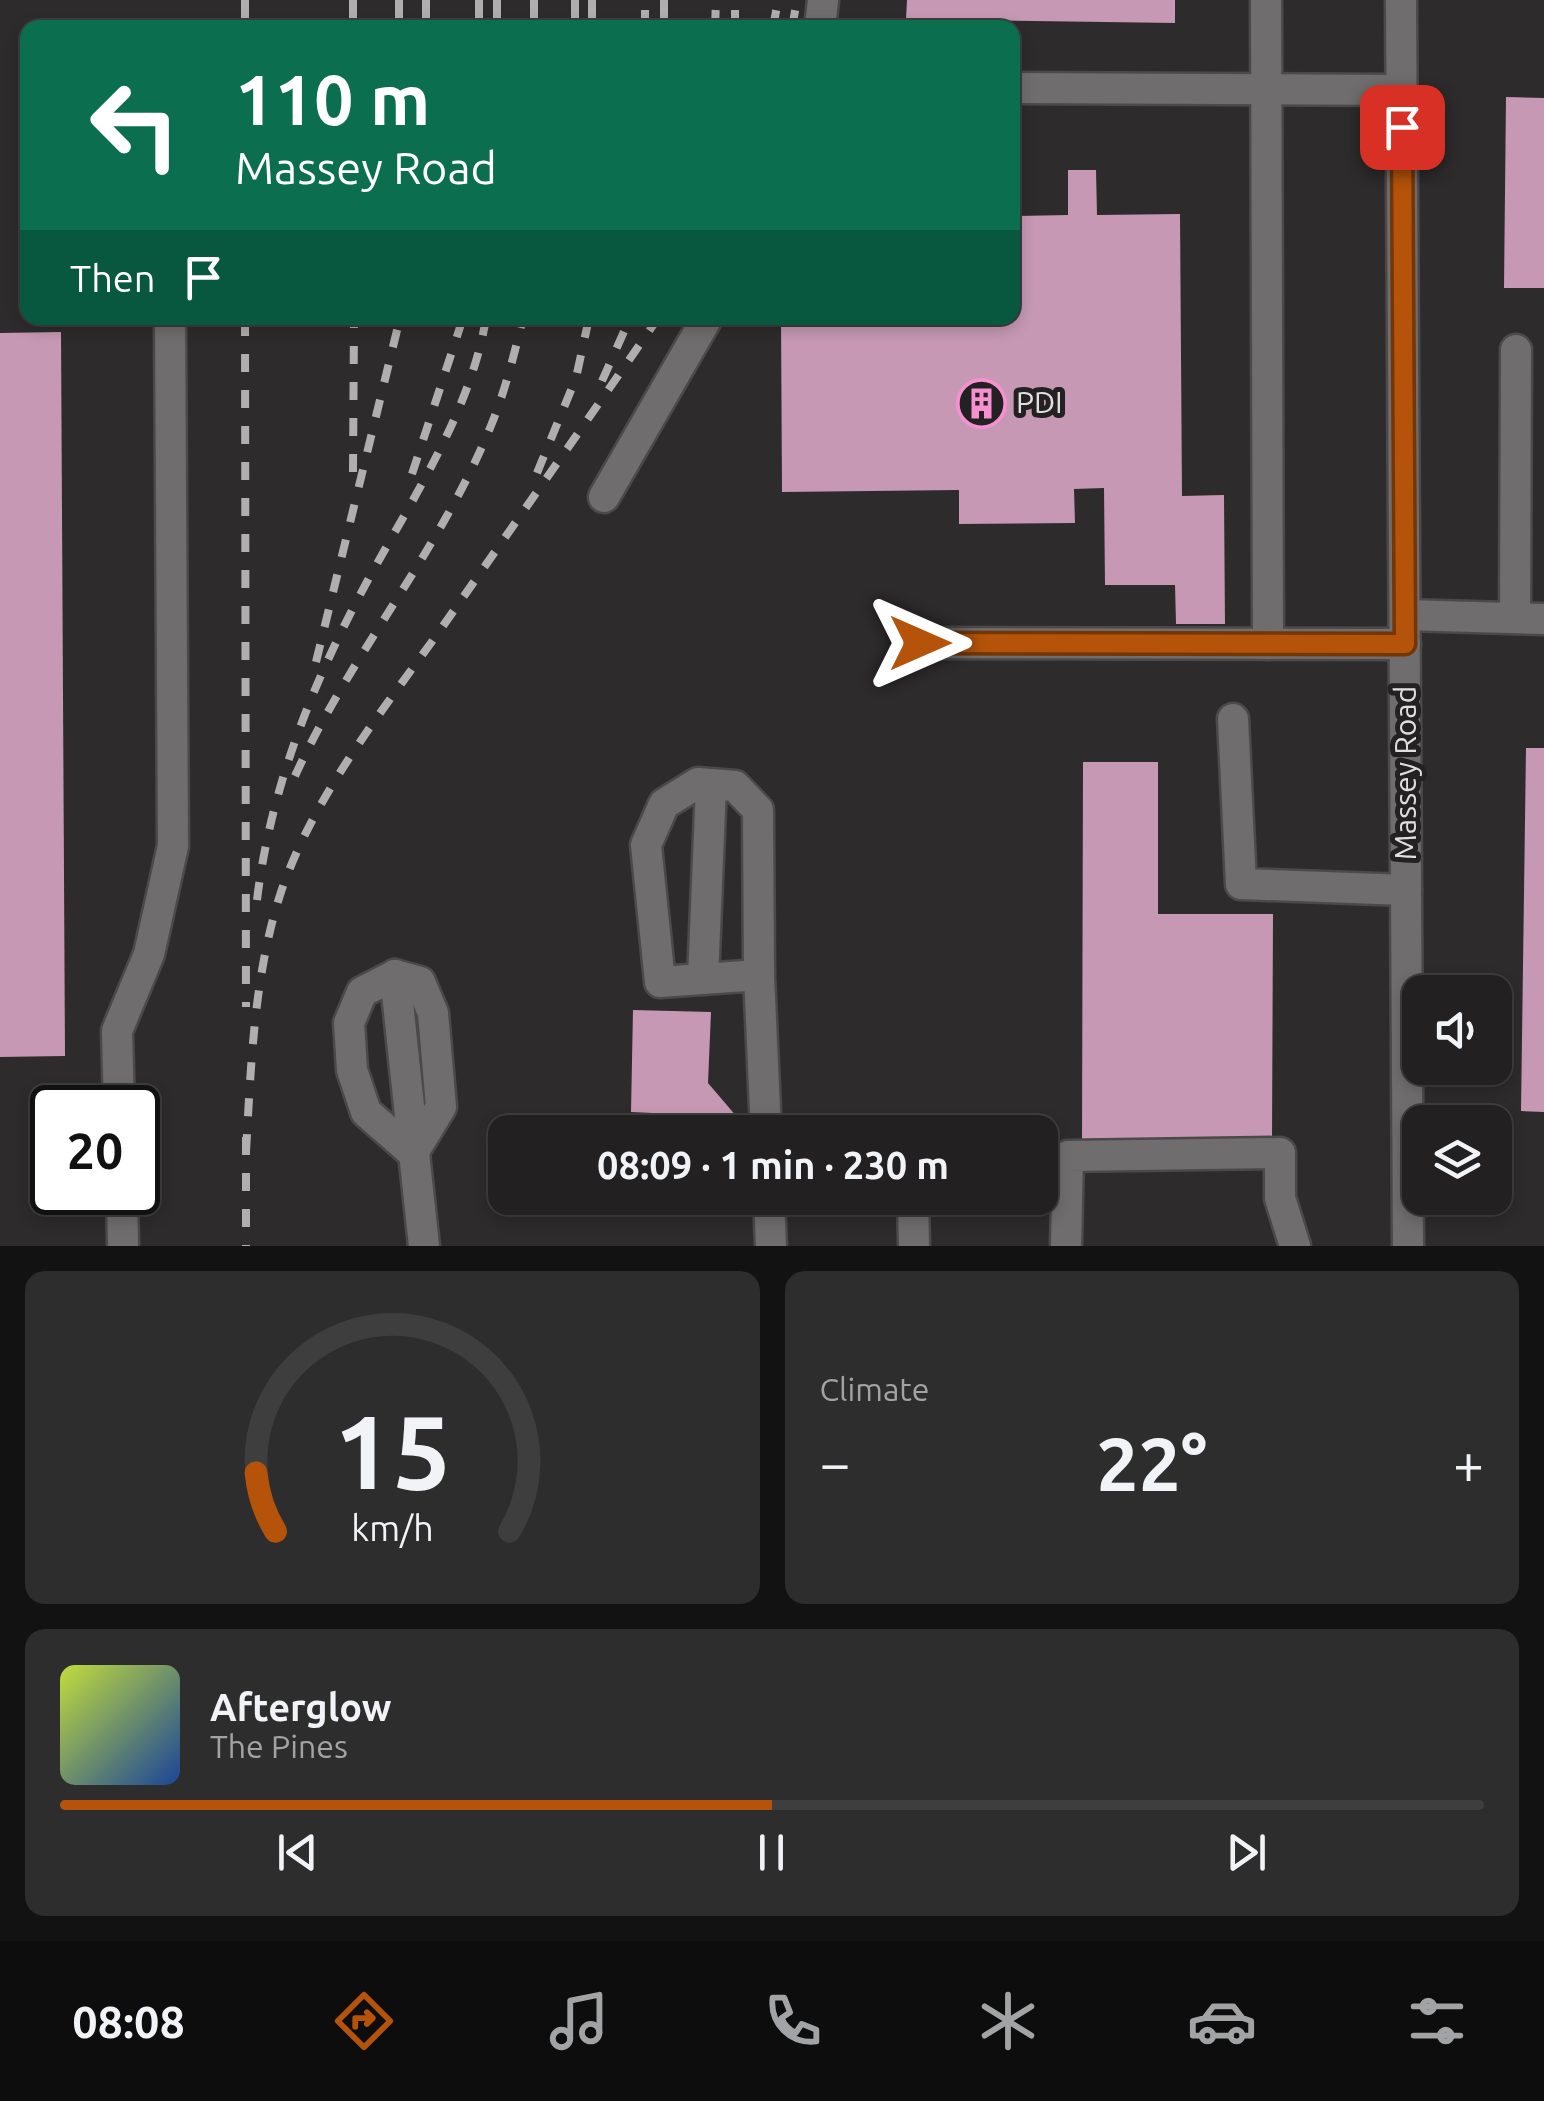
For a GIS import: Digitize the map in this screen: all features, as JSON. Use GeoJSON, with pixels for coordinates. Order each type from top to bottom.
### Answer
{"type":"FeatureCollection","features":[{"type":"Feature","properties":{"kind":"street"},"geometry":{"type":"LineString","coordinates":[[1266,0],[1268,644]]}},
{"type":"Feature","properties":{"kind":"street","name":"Massey Road"},"geometry":{"type":"LineString","coordinates":[[1402,0],[1408,1246]]}},
{"type":"Feature","properties":{"kind":"street"},"geometry":{"type":"LineString","coordinates":[[1020,88],[1402,90]]}},
{"type":"Feature","properties":{"kind":"street"},"geometry":{"type":"LineString","coordinates":[[118,1085],[117,1031],[150,954],[173,846],[170,325]]}},
{"type":"Feature","properties":{"kind":"street"},"geometry":{"type":"LineString","coordinates":[[604,497],[704,325]]}},
{"type":"Feature","properties":{"kind":"street"},"geometry":{"type":"LineString","coordinates":[[920,643],[1268,644],[1530,618],[1516,350]]}},
{"type":"Feature","properties":{"kind":"street"},"geometry":{"type":"LineString","coordinates":[[1234,719],[1241,884],[1406,890]]}},
{"type":"Feature","properties":{"kind":"street"},"geometry":{"type":"LineString","coordinates":[[759,976],[660,982],[646,845],[664,804],[698,783],[735,786],[758,810],[765,1115]]}},
{"type":"Feature","properties":{"kind":"street"},"geometry":{"type":"LineString","coordinates":[[703,979],[711,786]]}},
{"type":"Feature","properties":{"kind":"street"},"geometry":{"type":"LineString","coordinates":[[413,1153],[366,1112],[352,1070],[349,1023],[362,992],[395,975],[420,982],[434,1013],[442,1107],[413,1153],[424,1246]]}},
{"type":"Feature","properties":{"kind":"street"},"geometry":{"type":"LineString","coordinates":[[1066,1246],[1068,1156],[1280,1153],[1280,1198],[1296,1246]]}},
{"type":"Feature","properties":{"kind":"street"},"geometry":{"type":"LineString","coordinates":[[123,1215],[124,1246]]}},
{"type":"Feature","properties":{"kind":"street"},"geometry":{"type":"LineString","coordinates":[[770,1215],[771,1246]]}},
{"type":"Feature","properties":{"kind":"street"},"geometry":{"type":"LineString","coordinates":[[913,1215],[914,1246]]}},
{"type":"Feature","properties":{"kind":"building"},"geometry":{"type":"Polygon","coordinates":[[[907,0],[1175,0],[1175,23],[906,19],[907,0]]]}},
{"type":"Feature","properties":{"kind":"building"},"geometry":{"type":"Polygon","coordinates":[[[1506,97],[1544,98],[1544,288],[1504,288],[1506,97]]]}},
{"type":"Feature","properties":{"kind":"building","name":"PDI"},"geometry":{"type":"Polygon","coordinates":[[[1068,170],[1096,170],[1097,215],[1180,214],[1182,496],[1224,495],[1225,624],[1176,624],[1175,585],[1105,585],[1104,488],[1074,489],[1075,523],[959,524],[959,490],[782,492],[781,325],[1020,325],[1020,216],[1068,215],[1068,170]]]}},
{"type":"Feature","properties":{"kind":"building"},"geometry":{"type":"Polygon","coordinates":[[[61,332],[65,1056],[0,1057],[0,333],[61,332]]]}},
{"type":"Feature","properties":{"kind":"building"},"geometry":{"type":"Polygon","coordinates":[[[1526,748],[1544,748],[1544,1112],[1521,1111],[1526,748]]]}},
{"type":"Feature","properties":{"kind":"building"},"geometry":{"type":"Polygon","coordinates":[[[1083,762],[1158,762],[1158,914],[1273,914],[1272,1140],[1082,1141],[1083,762]]]}},
{"type":"Feature","properties":{"kind":"building"},"geometry":{"type":"Polygon","coordinates":[[[633,1010],[711,1012],[708,1083],[735,1115],[631,1112],[633,1010]]]}},
{"type":"Feature","properties":{"kind":"railway"},"geometry":{"type":"LineString","coordinates":[[245,0],[245,20]]}},
{"type":"Feature","properties":{"kind":"railway"},"geometry":{"type":"LineString","coordinates":[[353,0],[353,20]]}},
{"type":"Feature","properties":{"kind":"railway"},"geometry":{"type":"LineString","coordinates":[[399,0],[399,20]]}},
{"type":"Feature","properties":{"kind":"railway"},"geometry":{"type":"LineString","coordinates":[[426,0],[426,20]]}},
{"type":"Feature","properties":{"kind":"railway"},"geometry":{"type":"LineString","coordinates":[[479,0],[479,20]]}},
{"type":"Feature","properties":{"kind":"railway"},"geometry":{"type":"LineString","coordinates":[[497,0],[497,20]]}},
{"type":"Feature","properties":{"kind":"railway"},"geometry":{"type":"LineString","coordinates":[[534,0],[534,20]]}},
{"type":"Feature","properties":{"kind":"railway"},"geometry":{"type":"LineString","coordinates":[[575,0],[575,20]]}},
{"type":"Feature","properties":{"kind":"railway"},"geometry":{"type":"LineString","coordinates":[[592,0],[592,20]]}},
{"type":"Feature","properties":{"kind":"railway"},"geometry":{"type":"LineString","coordinates":[[645,0],[645,20]]}},
{"type":"Feature","properties":{"kind":"railway"},"geometry":{"type":"LineString","coordinates":[[664,0],[664,20]]}},
{"type":"Feature","properties":{"kind":"railway"},"geometry":{"type":"LineString","coordinates":[[715,20],[716,0]]}},
{"type":"Feature","properties":{"kind":"railway"},"geometry":{"type":"LineString","coordinates":[[735,0],[735,20]]}},
{"type":"Feature","properties":{"kind":"railway"},"geometry":{"type":"LineString","coordinates":[[774,20],[778,0]]}},
{"type":"Feature","properties":{"kind":"railway"},"geometry":{"type":"LineString","coordinates":[[793,20],[797,0]]}},
{"type":"Feature","properties":{"kind":"railway"},"geometry":{"type":"LineString","coordinates":[[245,325],[246,1007]]}},
{"type":"Feature","properties":{"kind":"railway"},"geometry":{"type":"LineString","coordinates":[[353,472],[354,325]]}},
{"type":"Feature","properties":{"kind":"railway"},"geometry":{"type":"LineString","coordinates":[[316,662],[398,325]]}},
{"type":"Feature","properties":{"kind":"railway"},"geometry":{"type":"LineString","coordinates":[[412,474],[461,325]]}},
{"type":"Feature","properties":{"kind":"railway"},"geometry":{"type":"LineString","coordinates":[[257,900],[282,781],[309,704],[342,629],[452,425],[484,325]]}},
{"type":"Feature","properties":{"kind":"railway"},"geometry":{"type":"LineString","coordinates":[[295,776],[317,731],[470,473],[500,401],[521,325]]}},
{"type":"Feature","properties":{"kind":"railway"},"geometry":{"type":"LineString","coordinates":[[537,473],[576,378],[587,325]]}},
{"type":"Feature","properties":{"kind":"railway"},"geometry":{"type":"LineString","coordinates":[[602,381],[627,325]]}},
{"type":"Feature","properties":{"kind":"railway"},"geometry":{"type":"LineString","coordinates":[[246,1152],[255,1019],[265,953],[282,889],[312,821],[371,726],[653,325]]}},
{"type":"Feature","properties":{"kind":"railway"},"geometry":{"type":"LineString","coordinates":[[246,1137],[246,1246]]}},
{"type":"Feature","properties":{"kind":"place","name":"PDI"},"geometry":{"type":"Point","coordinates":[981,403]}},
{"type":"Feature","properties":{"kind":"route"},"geometry":{"type":"LineString","coordinates":[[920,643],[1405,644],[1402,127]]}}]}
